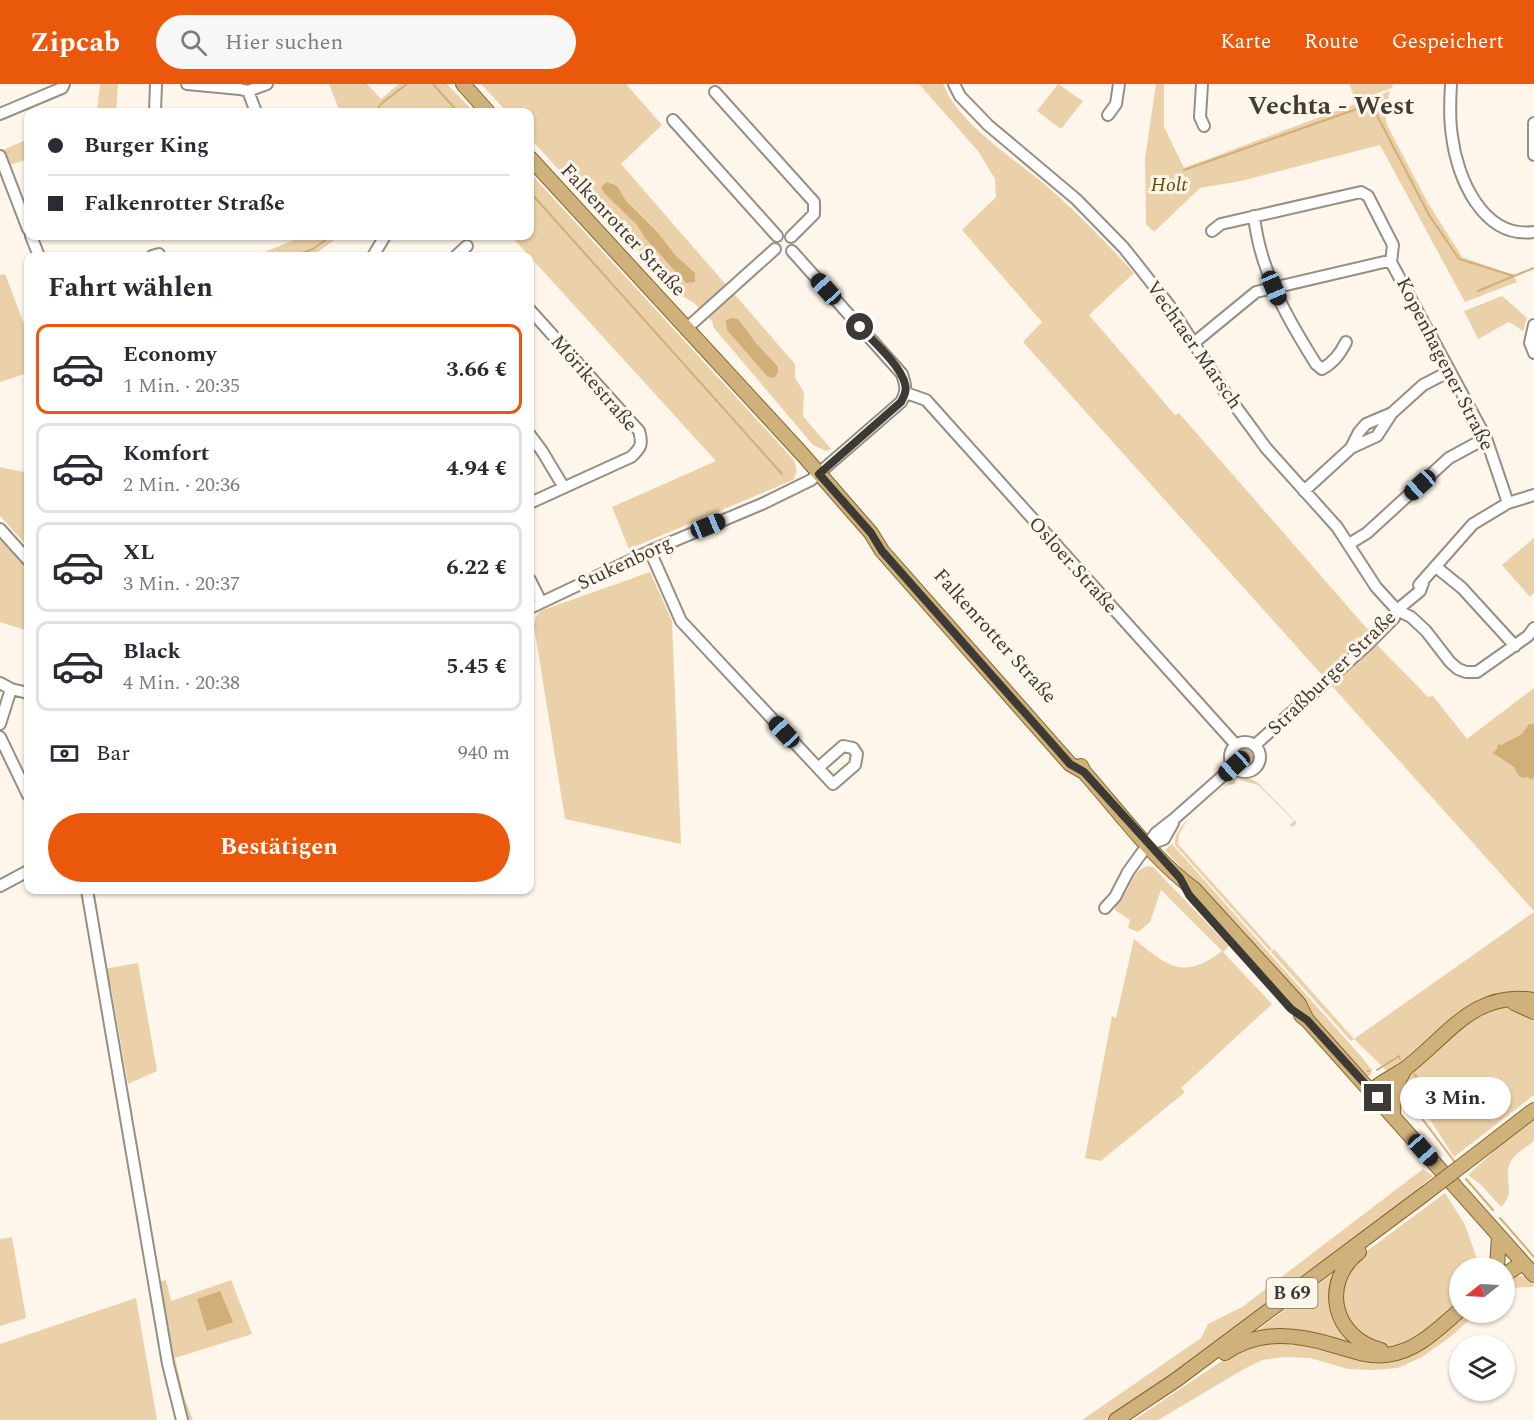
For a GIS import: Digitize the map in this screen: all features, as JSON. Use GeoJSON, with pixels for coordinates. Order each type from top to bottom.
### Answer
{"type":"FeatureCollection","features":[{"type":"Feature","properties":{"kind":"main road"},"geometry":{"type":"LineString","coordinates":[[463,84],[484,108]]}},
{"type":"Feature","properties":{"kind":"main road","name":"Falkenrotter Straße"},"geometry":{"type":"LineString","coordinates":[[534,162],[819,474],[871,533],[882,551],[1070,764],[1084,772],[1180,878],[1189,895],[1291,1009],[1307,1020],[1534,1275]]}},
{"type":"Feature","properties":{"kind":"main road"},"geometry":{"type":"LineString","coordinates":[[1374,1094],[1380,1083],[1406,1068],[1479,1007],[1521,998],[1534,1000]]}},
{"type":"Feature","properties":{"kind":"main road"},"geometry":{"type":"LineString","coordinates":[[1506,1000],[1534,1012]]}},
{"type":"Feature","properties":{"kind":"main road"},"geometry":{"type":"LineString","coordinates":[[1393,1115],[1394,1089],[1406,1068]]}},
{"type":"Feature","properties":{"kind":"main road"},"geometry":{"type":"LineString","coordinates":[[1374,1094],[1397,1081]]}},
{"type":"Feature","properties":{"kind":"main road"},"geometry":{"type":"LineString","coordinates":[[1488,1145],[1496,1132],[1534,1102]]}},
{"type":"Feature","properties":{"kind":"main road","name":"B 69"},"geometry":{"type":"LineString","coordinates":[[1116,1420],[1176,1380],[1534,1110]]}},
{"type":"Feature","properties":{"kind":"main road"},"geometry":{"type":"LineString","coordinates":[[1407,1349],[1386,1351],[1362,1343],[1351,1335],[1337,1310],[1336,1294],[1338,1280],[1344,1267],[1353,1257],[1403,1217],[1408,1206]]}},
{"type":"Feature","properties":{"kind":"main road"},"geometry":{"type":"LineString","coordinates":[[1498,1257],[1499,1236]]}},
{"type":"Feature","properties":{"kind":"main road"},"geometry":{"type":"LineString","coordinates":[[1515,1262],[1518,1258]]}},
{"type":"Feature","properties":{"kind":"main road"},"geometry":{"type":"LineString","coordinates":[[1176,1380],[1191,1376],[1236,1346],[1272,1335],[1310,1338],[1372,1356],[1386,1355],[1419,1344],[1449,1319]]}},
{"type":"Feature","properties":{"kind":"street"},"geometry":{"type":"LineString","coordinates":[[0,114],[62,88],[64,84]]}},
{"type":"Feature","properties":{"kind":"street"},"geometry":{"type":"LineString","coordinates":[[155,108],[156,84]]}},
{"type":"Feature","properties":{"kind":"street"},"geometry":{"type":"LineString","coordinates":[[187,84],[248,91],[267,84]]}},
{"type":"Feature","properties":{"kind":"street","name":"Vechtaer Marsch"},"geometry":{"type":"LineString","coordinates":[[954,84],[960,96],[988,125],[1076,199],[1124,248],[1169,305],[1225,392],[1266,448],[1349,544],[1366,575],[1397,610],[1411,617],[1439,646],[1450,662],[1466,672],[1477,672],[1532,633]]}},
{"type":"Feature","properties":{"kind":"street","name":"Vechtaer Marsch"},"geometry":{"type":"LineString","coordinates":[[959,84],[967,101]]}},
{"type":"Feature","properties":{"kind":"street"},"geometry":{"type":"LineString","coordinates":[[1108,115],[1116,104],[1119,84]]}},
{"type":"Feature","properties":{"kind":"street"},"geometry":{"type":"LineString","coordinates":[[1202,84],[1200,117],[1204,126]]}},
{"type":"Feature","properties":{"kind":"street"},"geometry":{"type":"LineString","coordinates":[[1451,84],[1450,108],[1455,154],[1462,174],[1478,205],[1492,222],[1505,230],[1518,233],[1534,232]]}},
{"type":"Feature","properties":{"kind":"street"},"geometry":{"type":"LineString","coordinates":[[248,91],[254,108]]}},
{"type":"Feature","properties":{"kind":"street"},"geometry":{"type":"LineString","coordinates":[[715,92],[814,202],[814,214],[791,237]]}},
{"type":"Feature","properties":{"kind":"street"},"geometry":{"type":"LineString","coordinates":[[673,120],[777,236]]}},
{"type":"Feature","properties":{"kind":"street"},"geometry":{"type":"LineString","coordinates":[[1534,123],[1534,155]]}},
{"type":"Feature","properties":{"kind":"street"},"geometry":{"type":"LineString","coordinates":[[0,156],[24,216]]}},
{"type":"Feature","properties":{"kind":"street"},"geometry":{"type":"LineString","coordinates":[[1212,231],[1221,224],[1361,192],[1368,196],[1393,245],[1391,262]]}},
{"type":"Feature","properties":{"kind":"street"},"geometry":{"type":"LineString","coordinates":[[1254,216],[1274,288],[1286,316],[1316,364],[1322,369],[1328,366],[1338,357],[1346,342]]}},
{"type":"Feature","properties":{"kind":"street"},"geometry":{"type":"LineString","coordinates":[[777,236],[786,234],[791,237],[794,244],[792,251]]}},
{"type":"Feature","properties":{"kind":"street"},"geometry":{"type":"LineString","coordinates":[[777,236],[773,244],[775,249],[785,254],[792,251]]}},
{"type":"Feature","properties":{"kind":"street"},"geometry":{"type":"LineString","coordinates":[[460,252],[467,246]]}},
{"type":"Feature","properties":{"kind":"street"},"geometry":{"type":"LineString","coordinates":[[687,328],[775,249]]}},
{"type":"Feature","properties":{"kind":"street"},"geometry":{"type":"LineString","coordinates":[[792,251],[902,374],[906,385],[906,393],[901,402],[819,474]]}},
{"type":"Feature","properties":{"kind":"street","name":"Kopenhagener Straße"},"geometry":{"type":"LineString","coordinates":[[1194,342],[1256,292],[1391,262],[1485,438],[1508,503]]}},
{"type":"Feature","properties":{"kind":"street","name":"Mörikestraße"},"geometry":{"type":"LineString","coordinates":[[534,314],[639,431],[642,442],[639,450],[631,457],[534,501]]}},
{"type":"Feature","properties":{"kind":"street"},"geometry":{"type":"LineString","coordinates":[[1534,325],[1530,343],[1534,353]]}},
{"type":"Feature","properties":{"kind":"street"},"geometry":{"type":"LineString","coordinates":[[1351,448],[1366,424],[1392,412],[1424,385],[1450,371]]}},
{"type":"Feature","properties":{"kind":"street","name":"Osloer Straße"},"geometry":{"type":"LineString","coordinates":[[906,393],[926,400],[1236,745]]}},
{"type":"Feature","properties":{"kind":"street"},"geometry":{"type":"LineString","coordinates":[[1304,490],[1351,448],[1377,436],[1392,412]]}},
{"type":"Feature","properties":{"kind":"street"},"geometry":{"type":"LineString","coordinates":[[1349,544],[1367,533],[1449,458],[1485,438]]}},
{"type":"Feature","properties":{"kind":"street"},"geometry":{"type":"LineString","coordinates":[[534,440],[563,486]]}},
{"type":"Feature","properties":{"kind":"street","name":"Stukenborg"},"geometry":{"type":"LineString","coordinates":[[534,606],[650,551],[801,486],[819,474]]}},
{"type":"Feature","properties":{"kind":"street","name":"Straßburger Straße"},"geometry":{"type":"LineString","coordinates":[[1255,745],[1394,618],[1397,610],[1408,600],[1416,587],[1423,583],[1452,546],[1473,525],[1508,503],[1534,495]]}},
{"type":"Feature","properties":{"kind":"street"},"geometry":{"type":"LineString","coordinates":[[0,529],[24,556]]}},
{"type":"Feature","properties":{"kind":"street"},"geometry":{"type":"LineString","coordinates":[[650,551],[681,621],[818,768]]}},
{"type":"Feature","properties":{"kind":"street"},"geometry":{"type":"LineString","coordinates":[[1436,567],[1462,588],[1515,646]]}},
{"type":"Feature","properties":{"kind":"street"},"geometry":{"type":"LineString","coordinates":[[534,588],[541,602]]}},
{"type":"Feature","properties":{"kind":"street"},"geometry":{"type":"LineString","coordinates":[[0,683],[24,692]]}},
{"type":"Feature","properties":{"kind":"street"},"geometry":{"type":"LineString","coordinates":[[0,724],[11,689]]}},
{"type":"Feature","properties":{"kind":"street"},"geometry":{"type":"LineString","coordinates":[[0,737],[24,787]]}},
{"type":"Feature","properties":{"kind":"street","name":"Straßburger Straße"},"geometry":{"type":"LineString","coordinates":[[1234,766],[1242,772],[1252,771],[1256,768],[1260,756],[1255,745],[1245,742],[1236,745]]}},
{"type":"Feature","properties":{"kind":"street"},"geometry":{"type":"LineString","coordinates":[[1105,908],[1115,897],[1136,860],[1148,845],[1164,839],[1174,819],[1234,766],[1230,755],[1236,745]]}},
{"type":"Feature","properties":{"kind":"street"},"geometry":{"type":"LineString","coordinates":[[0,886],[24,873]]}},
{"type":"Feature","properties":{"kind":"street"},"geometry":{"type":"LineString","coordinates":[[88,894],[168,1364],[182,1420]]}},
{"type":"Feature","properties":{"kind":"green space"},"geometry":{"type":"Polygon","coordinates":[[[100,84],[118,84],[116,108],[97,108],[100,84]]]}},
{"type":"Feature","properties":{"kind":"green space"},"geometry":{"type":"Polygon","coordinates":[[[329,84],[367,84],[381,99],[399,84],[447,84],[470,108],[338,108],[329,84]]]}},
{"type":"Feature","properties":{"kind":"green space"},"geometry":{"type":"Polygon","coordinates":[[[481,84],[626,84],[662,125],[621,164],[795,364],[795,378],[804,392],[803,416],[831,449],[826,451],[813,445],[714,328],[712,321],[694,303],[677,293],[630,241],[583,197],[534,142],[534,108],[503,108],[481,84]]]}},
{"type":"Feature","properties":{"kind":"green space"},"geometry":{"type":"Polygon","coordinates":[[[919,84],[943,84],[951,99],[975,127],[1061,199],[1134,273],[1089,315],[1175,415],[1179,413],[1370,632],[1379,647],[1428,697],[1433,696],[1467,739],[1534,688],[1534,911],[1023,342],[1042,322],[962,230],[996,197],[995,179],[978,151],[919,84]]]}},
{"type":"Feature","properties":{"kind":"green space"},"geometry":{"type":"Polygon","coordinates":[[[1058,84],[1083,101],[1061,129],[1037,111],[1058,84]]]}},
{"type":"Feature","properties":{"kind":"green space","name":"Holt"},"geometry":{"type":"Polygon","coordinates":[[[1156,84],[1164,84],[1164,127],[1184,168],[1390,91],[1385,112],[1387,125],[1428,203],[1462,257],[1513,275],[1517,282],[1465,302],[1380,145],[1241,181],[1200,188],[1154,232],[1146,224],[1145,159],[1156,84]]]}},
{"type":"Feature","properties":{"kind":"green space"},"geometry":{"type":"Polygon","coordinates":[[[1349,84],[1393,84],[1392,88],[1356,101],[1349,84]]]}},
{"type":"Feature","properties":{"kind":"green space"},"geometry":{"type":"Polygon","coordinates":[[[24,141],[24,160],[9,165],[3,150],[24,141]]]}},
{"type":"Feature","properties":{"kind":"green space"},"geometry":{"type":"Polygon","coordinates":[[[534,177],[793,459],[796,474],[793,480],[629,549],[612,507],[716,461],[534,261],[534,252],[526,252],[515,240],[534,240],[534,177]]]}},
{"type":"Feature","properties":{"kind":"green space"},"geometry":{"type":"Polygon","coordinates":[[[294,240],[334,240],[318,252],[265,252],[294,240]]]}},
{"type":"Feature","properties":{"kind":"green space"},"geometry":{"type":"Polygon","coordinates":[[[5,274],[24,324],[24,374],[0,382],[0,275],[5,274]]]}},
{"type":"Feature","properties":{"kind":"green space"},"geometry":{"type":"Polygon","coordinates":[[[1502,296],[1527,318],[1523,331],[1509,322],[1478,339],[1464,311],[1502,296]]]}},
{"type":"Feature","properties":{"kind":"green space"},"geometry":{"type":"Polygon","coordinates":[[[0,467],[24,472],[24,543],[0,516],[0,467]]]}},
{"type":"Feature","properties":{"kind":"green space"},"geometry":{"type":"Polygon","coordinates":[[[0,533],[24,560],[24,630],[0,622],[0,533]]]}},
{"type":"Feature","properties":{"kind":"green space"},"geometry":{"type":"Polygon","coordinates":[[[1534,538],[1534,593],[1530,597],[1502,565],[1534,538]]]}},
{"type":"Feature","properties":{"kind":"green space"},"geometry":{"type":"Polygon","coordinates":[[[650,572],[672,621],[681,844],[565,819],[534,626],[540,611],[650,572]]]}},
{"type":"Feature","properties":{"kind":"green space"},"geometry":{"type":"Polygon","coordinates":[[[1245,746],[1253,749],[1256,757],[1253,765],[1245,768],[1237,765],[1234,757],[1237,749],[1245,746]]]}},
{"type":"Feature","properties":{"kind":"green space"},"geometry":{"type":"Polygon","coordinates":[[[1236,777],[1249,778],[1257,782],[1297,823],[1292,827],[1290,825],[1294,821],[1258,785],[1236,779],[1235,784],[1227,785],[1236,777]]]}},
{"type":"Feature","properties":{"kind":"green space"},"geometry":{"type":"Polygon","coordinates":[[[1204,805],[1187,821],[1179,834],[1178,844],[1272,949],[1270,951],[1175,845],[1176,836],[1184,823],[1204,805]]]}},
{"type":"Feature","properties":{"kind":"green space"},"geometry":{"type":"Polygon","coordinates":[[[1172,844],[1359,1054],[1372,1070],[1371,1075],[1367,1076],[1165,850],[1172,844]]]}},
{"type":"Feature","properties":{"kind":"green space"},"geometry":{"type":"Polygon","coordinates":[[[1148,866],[1153,867],[1229,946],[1223,952],[1272,1004],[1181,1088],[1185,1092],[1101,1161],[1085,1158],[1112,1016],[1116,1018],[1134,939],[1167,963],[1186,968],[1197,966],[1222,951],[1161,890],[1150,922],[1138,932],[1128,928],[1130,920],[1115,910],[1115,904],[1126,892],[1136,874],[1148,866]]]}},
{"type":"Feature","properties":{"kind":"green space"},"geometry":{"type":"Polygon","coordinates":[[[1534,912],[1534,996],[1497,995],[1480,1000],[1453,1017],[1388,1072],[1354,1039],[1534,912]]]}},
{"type":"Feature","properties":{"kind":"green space"},"geometry":{"type":"Polygon","coordinates":[[[1274,949],[1354,1039],[1351,1041],[1271,952],[1274,949]]]}},
{"type":"Feature","properties":{"kind":"green space"},"geometry":{"type":"Polygon","coordinates":[[[138,963],[157,1071],[128,1084],[111,987],[106,987],[103,969],[138,963]]]}},
{"type":"Feature","properties":{"kind":"green space"},"geometry":{"type":"Polygon","coordinates":[[[1503,1006],[1526,1012],[1534,1022],[1534,1095],[1454,1157],[1413,1093],[1401,1083],[1406,1075],[1481,1012],[1503,1006]]]}},
{"type":"Feature","properties":{"kind":"green space"},"geometry":{"type":"Polygon","coordinates":[[[1534,1120],[1534,1141],[1511,1161],[1508,1172],[1508,1196],[1501,1207],[1481,1185],[1468,1175],[1505,1141],[1534,1120]]]}},
{"type":"Feature","properties":{"kind":"green space"},"geometry":{"type":"Polygon","coordinates":[[[1423,1169],[1433,1176],[1349,1245],[1152,1391],[1105,1420],[1082,1420],[1201,1338],[1208,1324],[1242,1307],[1423,1169]]]}},
{"type":"Feature","properties":{"kind":"green space"},"geometry":{"type":"Polygon","coordinates":[[[1445,1193],[1465,1225],[1476,1257],[1449,1257],[1449,1312],[1433,1327],[1410,1342],[1398,1347],[1386,1348],[1375,1345],[1345,1322],[1342,1281],[1364,1253],[1445,1193]]]}},
{"type":"Feature","properties":{"kind":"green space"},"geometry":{"type":"Polygon","coordinates":[[[12,1237],[26,1318],[0,1326],[0,1239],[12,1237]]]}},
{"type":"Feature","properties":{"kind":"green space"},"geometry":{"type":"Polygon","coordinates":[[[1336,1271],[1330,1295],[1333,1320],[1342,1335],[1358,1347],[1296,1331],[1258,1330],[1336,1271]]]}},
{"type":"Feature","properties":{"kind":"green space"},"geometry":{"type":"Polygon","coordinates":[[[1515,1275],[1525,1276],[1534,1285],[1515,1288],[1515,1275]]]}},
{"type":"Feature","properties":{"kind":"green space"},"geometry":{"type":"Polygon","coordinates":[[[166,1280],[171,1301],[231,1280],[252,1334],[175,1358],[184,1397],[193,1420],[185,1420],[179,1398],[158,1282],[166,1280]]]}},
{"type":"Feature","properties":{"kind":"green space"},"geometry":{"type":"Polygon","coordinates":[[[136,1298],[157,1420],[0,1420],[0,1344],[136,1298]]]}},
{"type":"Feature","properties":{"kind":"green space"},"geometry":{"type":"Polygon","coordinates":[[[1454,1323],[1466,1323],[1422,1357],[1398,1368],[1348,1369],[1310,1358],[1285,1357],[1262,1360],[1158,1420],[1134,1420],[1235,1352],[1260,1345],[1289,1342],[1365,1362],[1394,1361],[1432,1343],[1454,1323]]]}},
{"type":"Feature","properties":{"kind":"shaded area"},"geometry":{"type":"Polygon","coordinates":[[[607,182],[617,186],[626,201],[658,233],[676,256],[695,273],[695,282],[686,283],[645,238],[637,225],[604,193],[601,187],[607,182]]]}},
{"type":"Feature","properties":{"kind":"shaded area"},"geometry":{"type":"Polygon","coordinates":[[[738,319],[778,367],[775,377],[767,376],[727,330],[726,320],[738,319]]]}},
{"type":"Feature","properties":{"kind":"shaded area"},"geometry":{"type":"Polygon","coordinates":[[[1529,724],[1534,724],[1534,776],[1532,780],[1518,775],[1514,767],[1493,753],[1498,744],[1501,745],[1522,734],[1529,724]]]}},
{"type":"Feature","properties":{"kind":"shaded area"},"geometry":{"type":"Polygon","coordinates":[[[220,1291],[233,1322],[207,1331],[197,1299],[220,1291]]]}},
{"type":"Feature","properties":{"kind":"waterway"},"geometry":{"type":"LineString","coordinates":[[378,108],[407,84]]}},
{"type":"Feature","properties":{"kind":"waterway"},"geometry":{"type":"LineString","coordinates":[[433,84],[454,108]]}},
{"type":"Feature","properties":{"kind":"waterway"},"geometry":{"type":"LineString","coordinates":[[1184,170],[1371,104],[1429,215],[1459,259],[1514,276],[1534,268]]}},
{"type":"Feature","properties":{"kind":"waterway"},"geometry":{"type":"LineString","coordinates":[[534,196],[782,474]]}},
{"type":"Feature","properties":{"kind":"waterway"},"geometry":{"type":"LineString","coordinates":[[305,252],[325,240]]}},
{"type":"Feature","properties":{"kind":"waterway"},"geometry":{"type":"LineString","coordinates":[[1478,291],[1514,276]]}},
{"type":"Feature","properties":{"kind":"waterway"},"geometry":{"type":"LineString","coordinates":[[1377,1070],[1399,1056],[1400,1059]]}},
{"type":"Feature","properties":{"kind":"waterway"},"geometry":{"type":"LineString","coordinates":[[1414,1074],[1417,1077],[1408,1090],[1408,1100],[1454,1161]]}},
{"type":"Feature","properties":{"kind":"waterway"},"geometry":{"type":"LineString","coordinates":[[1466,1179],[1493,1210]]}},
{"type":"Feature","properties":{"kind":"waterway"},"geometry":{"type":"LineString","coordinates":[[1500,1218],[1534,1257]]}},
{"type":"Feature","properties":{"kind":"district","name":"Vechta - West"},"geometry":{"type":"Point","coordinates":[1331,106]}},
{"type":"Feature","properties":{"kind":"route"},"geometry":{"type":"LineString","coordinates":[[860,327],[902,374],[906,393],[901,402],[819,474],[871,533],[882,551],[1070,764],[1084,772],[1180,878],[1189,895],[1291,1009],[1307,1020],[1378,1098]]}}]}
